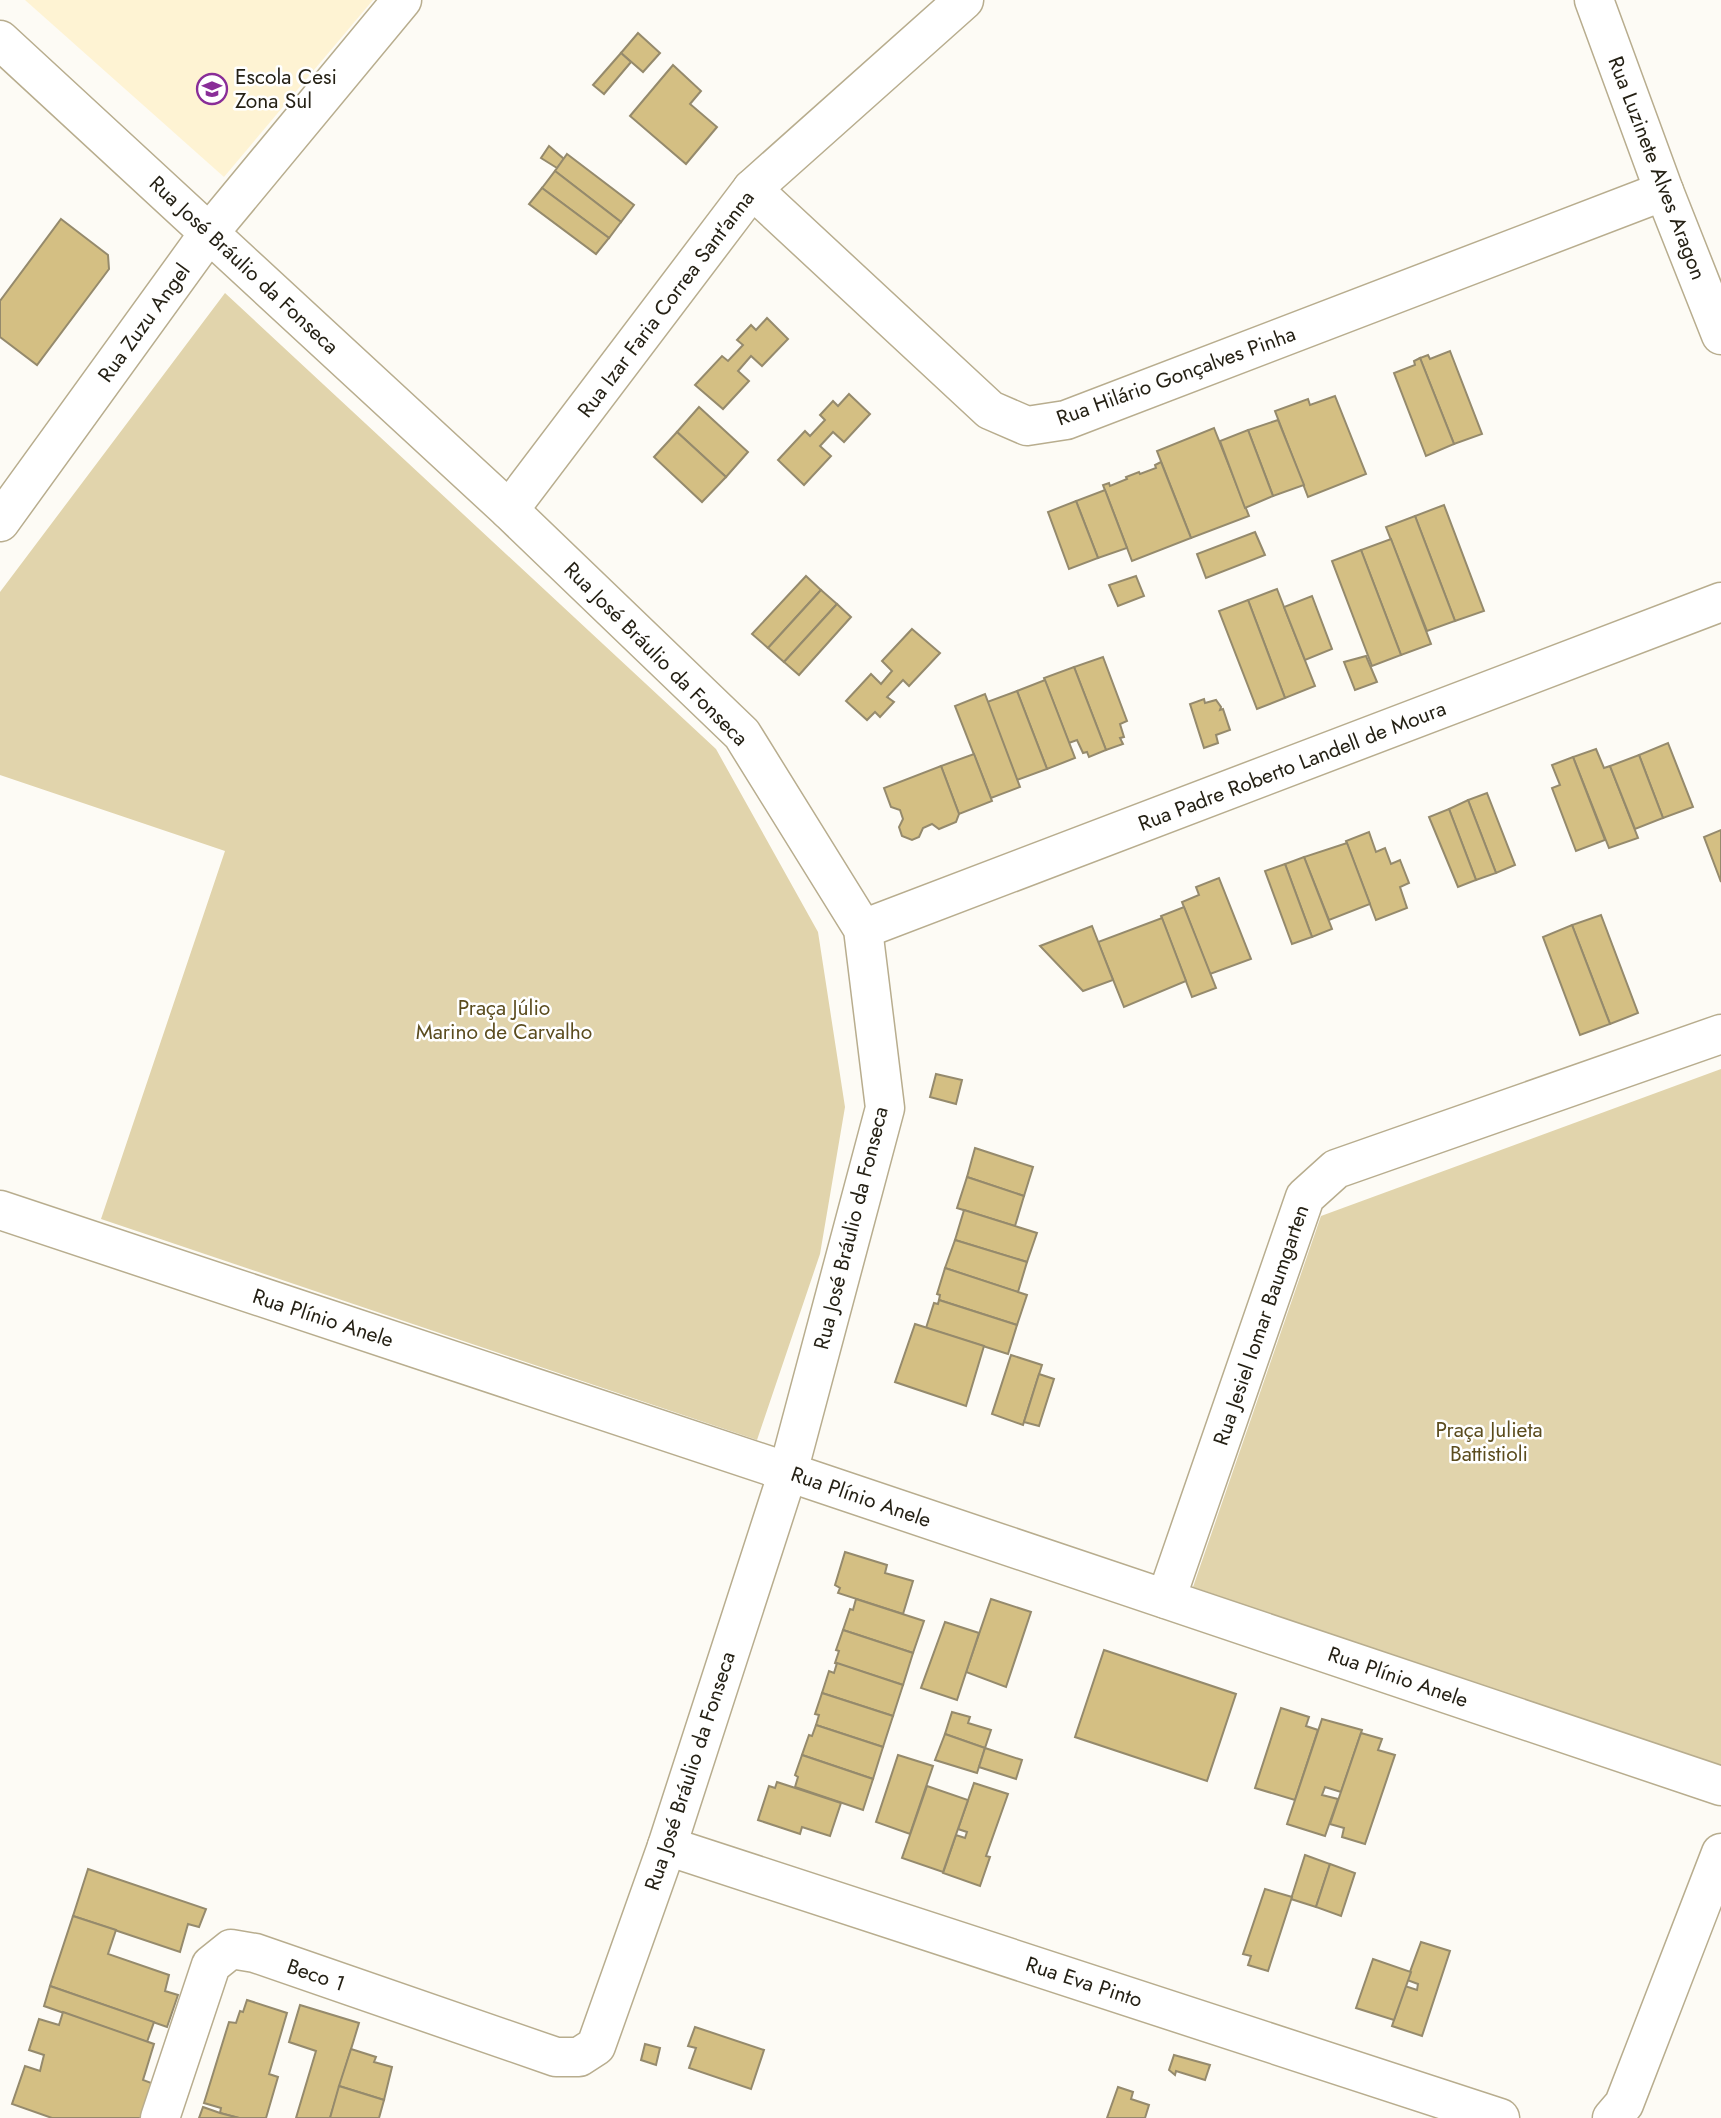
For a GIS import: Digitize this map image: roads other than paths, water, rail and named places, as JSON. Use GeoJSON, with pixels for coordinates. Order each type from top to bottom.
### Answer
{"type":"FeatureCollection","features":[{"type":"Feature","properties":{"kind":"street","name":"Rua Zuzu Angel"},"geometry":{"type":"LineString","coordinates":[[0,522],[209,233],[402,0]]}},
{"type":"Feature","properties":{"kind":"street","name":"Rua Izar Faria Correa Sant'anna"},"geometry":{"type":"LineString","coordinates":[[509,510],[752,189],[964,0]]}},
{"type":"Feature","properties":{"kind":"street","name":"Rua Luzinete Alves Aragon"},"geometry":{"type":"LineString","coordinates":[[1594,0],[1664,191],[1721,335]]}},
{"type":"Feature","properties":{"kind":"street","name":"Rua José Bráulio da Fonseca"},"geometry":{"type":"LineString","coordinates":[[0,40],[509,510],[742,734],[863,929],[885,1108],[788,1472],[667,1846],[596,2046],[579,2057]]}},
{"type":"Feature","properties":{"kind":"street","name":"Rua Hilário Gonçalves Pinha"},"geometry":{"type":"LineString","coordinates":[[752,189],[990,410],[1027,426],[1066,420],[1664,191]]}},
{"type":"Feature","properties":{"kind":"street","name":"Rua Padre Roberto Landell de Moura"},"geometry":{"type":"LineString","coordinates":[[863,929],[1721,602]]}},
{"type":"Feature","properties":{"kind":"street","name":"Rua Jesiel Iomar Baumgarten"},"geometry":{"type":"LineString","coordinates":[[1166,1599],[1305,1197],[1336,1169],[1721,1034]]}},
{"type":"Feature","properties":{"kind":"street","name":"Rua Plínio Anele"},"geometry":{"type":"LineString","coordinates":[[0,1210],[1721,1786]]}},
{"type":"Feature","properties":{"kind":"street","name":"Rua Eva Pinto"},"geometry":{"type":"LineString","coordinates":[[667,1846],[1500,2118]]}},
{"type":"Feature","properties":{"kind":"street"},"geometry":{"type":"LineString","coordinates":[[1612,2118],[1624,2104],[1721,1853]]}},
{"type":"Feature","properties":{"kind":"street","name":"Beco 1"},"geometry":{"type":"LineString","coordinates":[[160,2118],[211,1965],[232,1949],[255,1953],[556,2057],[579,2057]]}},
{"type":"Feature","properties":{"kind":"place","name":"Escola Cesi Zona Sul"},"geometry":{"type":"Point","coordinates":[212,89]}},
{"type":"Feature","properties":{"kind":"park label","name":"Praça Júlio Marino de Carvalho"},"geometry":{"type":"Point","coordinates":[504,1020]}},
{"type":"Feature","properties":{"kind":"park label","name":"Praça Julieta Battistioli"},"geometry":{"type":"Point","coordinates":[1489,1442]}}]}
